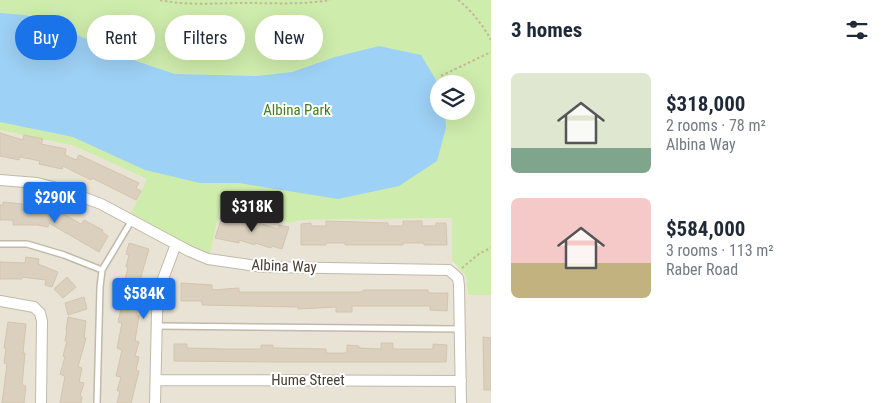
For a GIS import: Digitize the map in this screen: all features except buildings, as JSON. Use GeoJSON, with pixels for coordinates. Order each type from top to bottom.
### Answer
{"type":"FeatureCollection","features":[{"type":"Feature","properties":{"kind":"street","name":"Albina Way"},"geometry":{"type":"LineString","coordinates":[[0,180],[37,183],[61,189],[101,204],[208,259],[264,267],[442,269],[449,270],[454,274]]}},
{"type":"Feature","properties":{"kind":"street"},"geometry":{"type":"LineString","coordinates":[[155,403],[160,287],[176,244]]}},
{"type":"Feature","properties":{"kind":"street"},"geometry":{"type":"LineString","coordinates":[[454,274],[458,278],[460,286],[461,403]]}},
{"type":"Feature","properties":{"kind":"street"},"geometry":{"type":"LineString","coordinates":[[0,301],[34,307],[40,313],[42,321],[41,403]]}},
{"type":"Feature","properties":{"kind":"street","name":"Hume Street"},"geometry":{"type":"LineString","coordinates":[[156,380],[461,380]]}},
{"type":"Feature","properties":{"kind":"lane"},"geometry":{"type":"LineString","coordinates":[[98,403],[102,270],[132,220]]}},
{"type":"Feature","properties":{"kind":"lane"},"geometry":{"type":"LineString","coordinates":[[0,244],[27,244],[64,255],[102,270]]}},
{"type":"Feature","properties":{"kind":"lane"},"geometry":{"type":"LineString","coordinates":[[157,326],[460,329]]}},
{"type":"Feature","properties":{"kind":"path"},"geometry":{"type":"LineString","coordinates":[[160,0],[196,4],[306,3],[330,0]]}},
{"type":"Feature","properties":{"kind":"path"},"geometry":{"type":"LineString","coordinates":[[458,0],[473,14],[491,40]]}},
{"type":"Feature","properties":{"kind":"path"},"geometry":{"type":"LineString","coordinates":[[443,75],[491,52]]}},
{"type":"Feature","properties":{"kind":"path"},"geometry":{"type":"LineString","coordinates":[[454,274],[480,253],[491,248]]}},
{"type":"Feature","properties":{"kind":"shaded area"},"geometry":{"type":"Polygon","coordinates":[[[0,130],[74,146],[147,179],[209,258],[221,204],[290,223],[302,220],[452,218],[453,265],[466,276],[468,295],[491,295],[491,403],[0,403],[0,130]]]}},
{"type":"Feature","properties":{"kind":"green space","name":"Albina Park"},"geometry":{"type":"Polygon","coordinates":[[[0,0],[491,0],[491,295],[468,295],[466,276],[452,261],[452,218],[302,220],[290,223],[221,204],[210,254],[129,218],[147,179],[74,146],[0,130],[0,0]]]}},
{"type":"Feature","properties":{"kind":"water"},"geometry":{"type":"Polygon","coordinates":[[[0,13],[25,15],[15,15],[15,60],[77,60],[77,35],[87,39],[87,60],[134,60],[175,74],[257,76],[292,72],[335,57],[379,46],[421,55],[433,75],[430,75],[430,120],[446,120],[446,128],[437,161],[399,186],[338,199],[239,183],[200,183],[145,170],[73,137],[0,122],[0,13]]]}}]}
